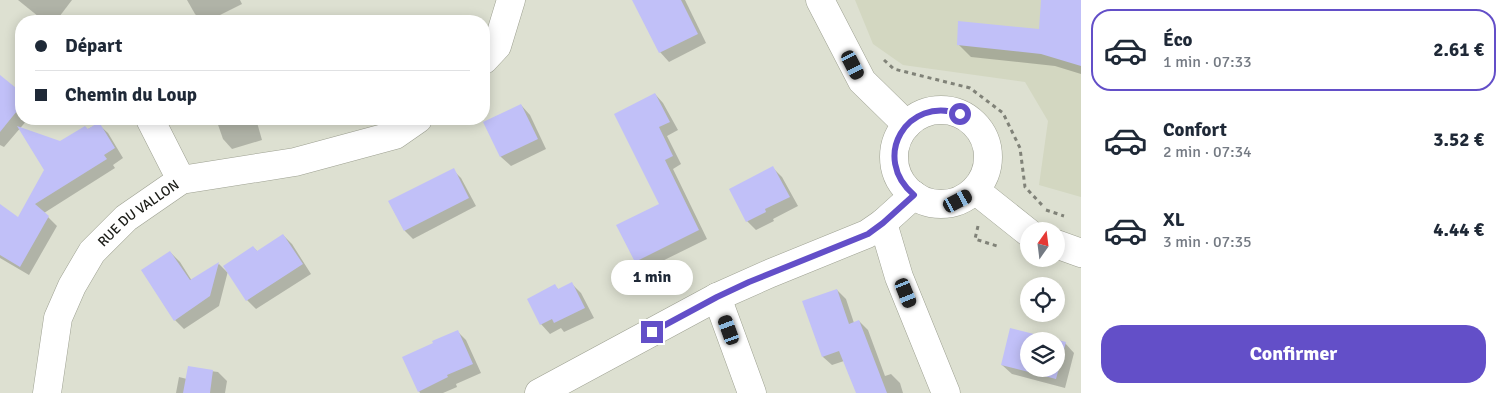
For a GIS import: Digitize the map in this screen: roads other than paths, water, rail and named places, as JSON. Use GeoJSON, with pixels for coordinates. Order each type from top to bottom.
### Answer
{"type":"FeatureCollection","features":[{"type":"Feature","properties":{"kind":"street"},"geometry":{"type":"LineString","coordinates":[[490,54],[497,46],[512,0]]}},
{"type":"Feature","properties":{"kind":"street"},"geometry":{"type":"LineString","coordinates":[[820,0],[862,82],[907,125]]}},
{"type":"Feature","properties":{"kind":"street"},"geometry":{"type":"LineString","coordinates":[[941,110],[952,111],[969,119],[980,131],[987,149],[987,166],[975,190],[958,201],[943,204],[929,203],[914,195],[900,180],[894,165],[896,142],[907,125],[918,116],[941,110]]}},
{"type":"Feature","properties":{"kind":"street"},"geometry":{"type":"LineString","coordinates":[[153,125],[181,180]]}},
{"type":"Feature","properties":{"kind":"street","name":"RUE DU VALLON"},"geometry":{"type":"LineString","coordinates":[[47,393],[58,318],[72,286],[92,252],[126,218],[181,180],[295,162],[395,135],[409,125]]}},
{"type":"Feature","properties":{"kind":"street"},"geometry":{"type":"LineString","coordinates":[[975,190],[1020,227]]}},
{"type":"Feature","properties":{"kind":"street"},"geometry":{"type":"LineString","coordinates":[[539,393],[717,297],[771,272],[868,234],[914,195]]}},
{"type":"Feature","properties":{"kind":"street"},"geometry":{"type":"LineString","coordinates":[[883,223],[899,277],[946,393]]}},
{"type":"Feature","properties":{"kind":"street"},"geometry":{"type":"LineString","coordinates":[[1065,247],[1081,252]]}},
{"type":"Feature","properties":{"kind":"street"},"geometry":{"type":"LineString","coordinates":[[717,297],[752,393]]}}]}
